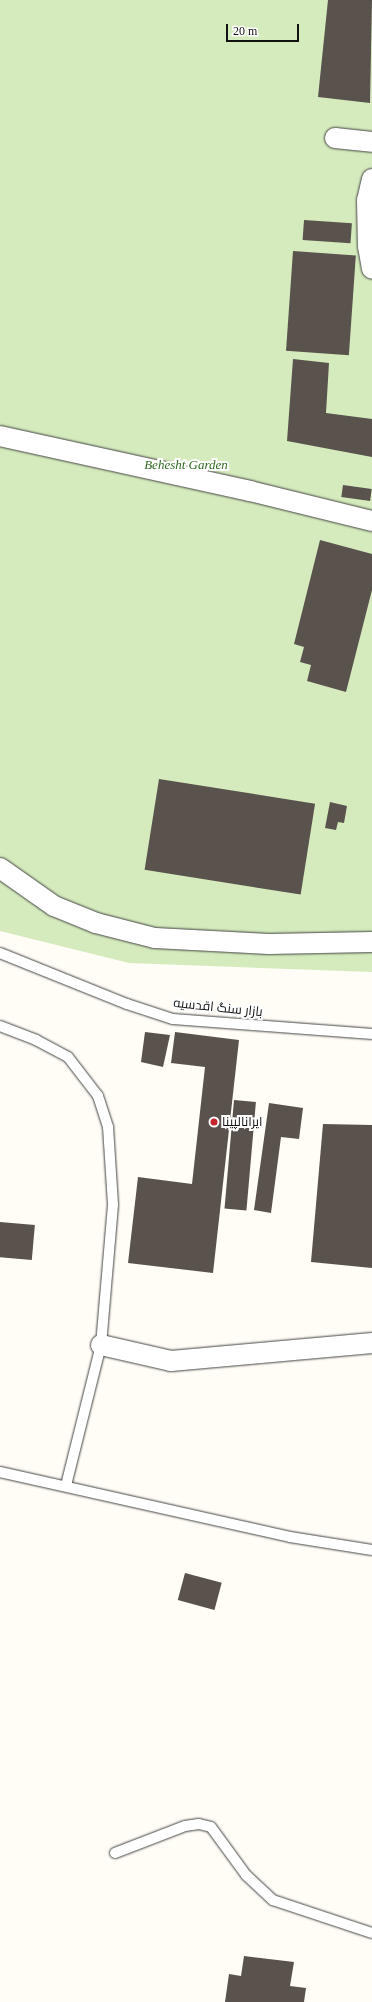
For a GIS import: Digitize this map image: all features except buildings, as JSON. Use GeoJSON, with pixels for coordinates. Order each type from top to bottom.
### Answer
{"type":"FeatureCollection","features":[{"type":"Feature","properties":{"kind":"street"},"geometry":{"type":"LineString","coordinates":[[335,138],[372,142]]}},
{"type":"Feature","properties":{"kind":"street"},"geometry":{"type":"LineString","coordinates":[[372,179],[367,200],[368,246],[372,268]]}},
{"type":"Feature","properties":{"kind":"street"},"geometry":{"type":"LineString","coordinates":[[0,436],[242,489],[372,521]]}},
{"type":"Feature","properties":{"kind":"street"},"geometry":{"type":"LineString","coordinates":[[0,868],[54,906],[96,923],[155,938],[269,944],[372,942]]}},
{"type":"Feature","properties":{"kind":"street"},"geometry":{"type":"LineString","coordinates":[[101,1345],[170,1361],[372,1343]]}},
{"type":"Feature","properties":{"kind":"lane","name":"بازار سنگ اقدسیه"},"geometry":{"type":"LineString","coordinates":[[0,953],[127,1004],[173,1018],[372,1034]]}},
{"type":"Feature","properties":{"kind":"lane"},"geometry":{"type":"LineString","coordinates":[[0,1026],[36,1040],[68,1057],[98,1096],[108,1127],[113,1205],[101,1345],[66,1486]]}},
{"type":"Feature","properties":{"kind":"lane"},"geometry":{"type":"LineString","coordinates":[[0,1472],[290,1537],[372,1550]]}},
{"type":"Feature","properties":{"kind":"lane"},"geometry":{"type":"LineString","coordinates":[[115,1853],[184,1826],[199,1824],[211,1826],[246,1875],[273,1900],[372,1933]]}},
{"type":"Feature","properties":{"kind":"green space","name":"Behesht Garden"},"geometry":{"type":"Polygon","coordinates":[[[0,0],[372,0],[372,972],[129,963],[0,931],[0,0]]]}},
{"type":"Feature","properties":{"kind":"place","name":"ایرانالپینا"},"geometry":{"type":"Point","coordinates":[214,1122]}}]}
